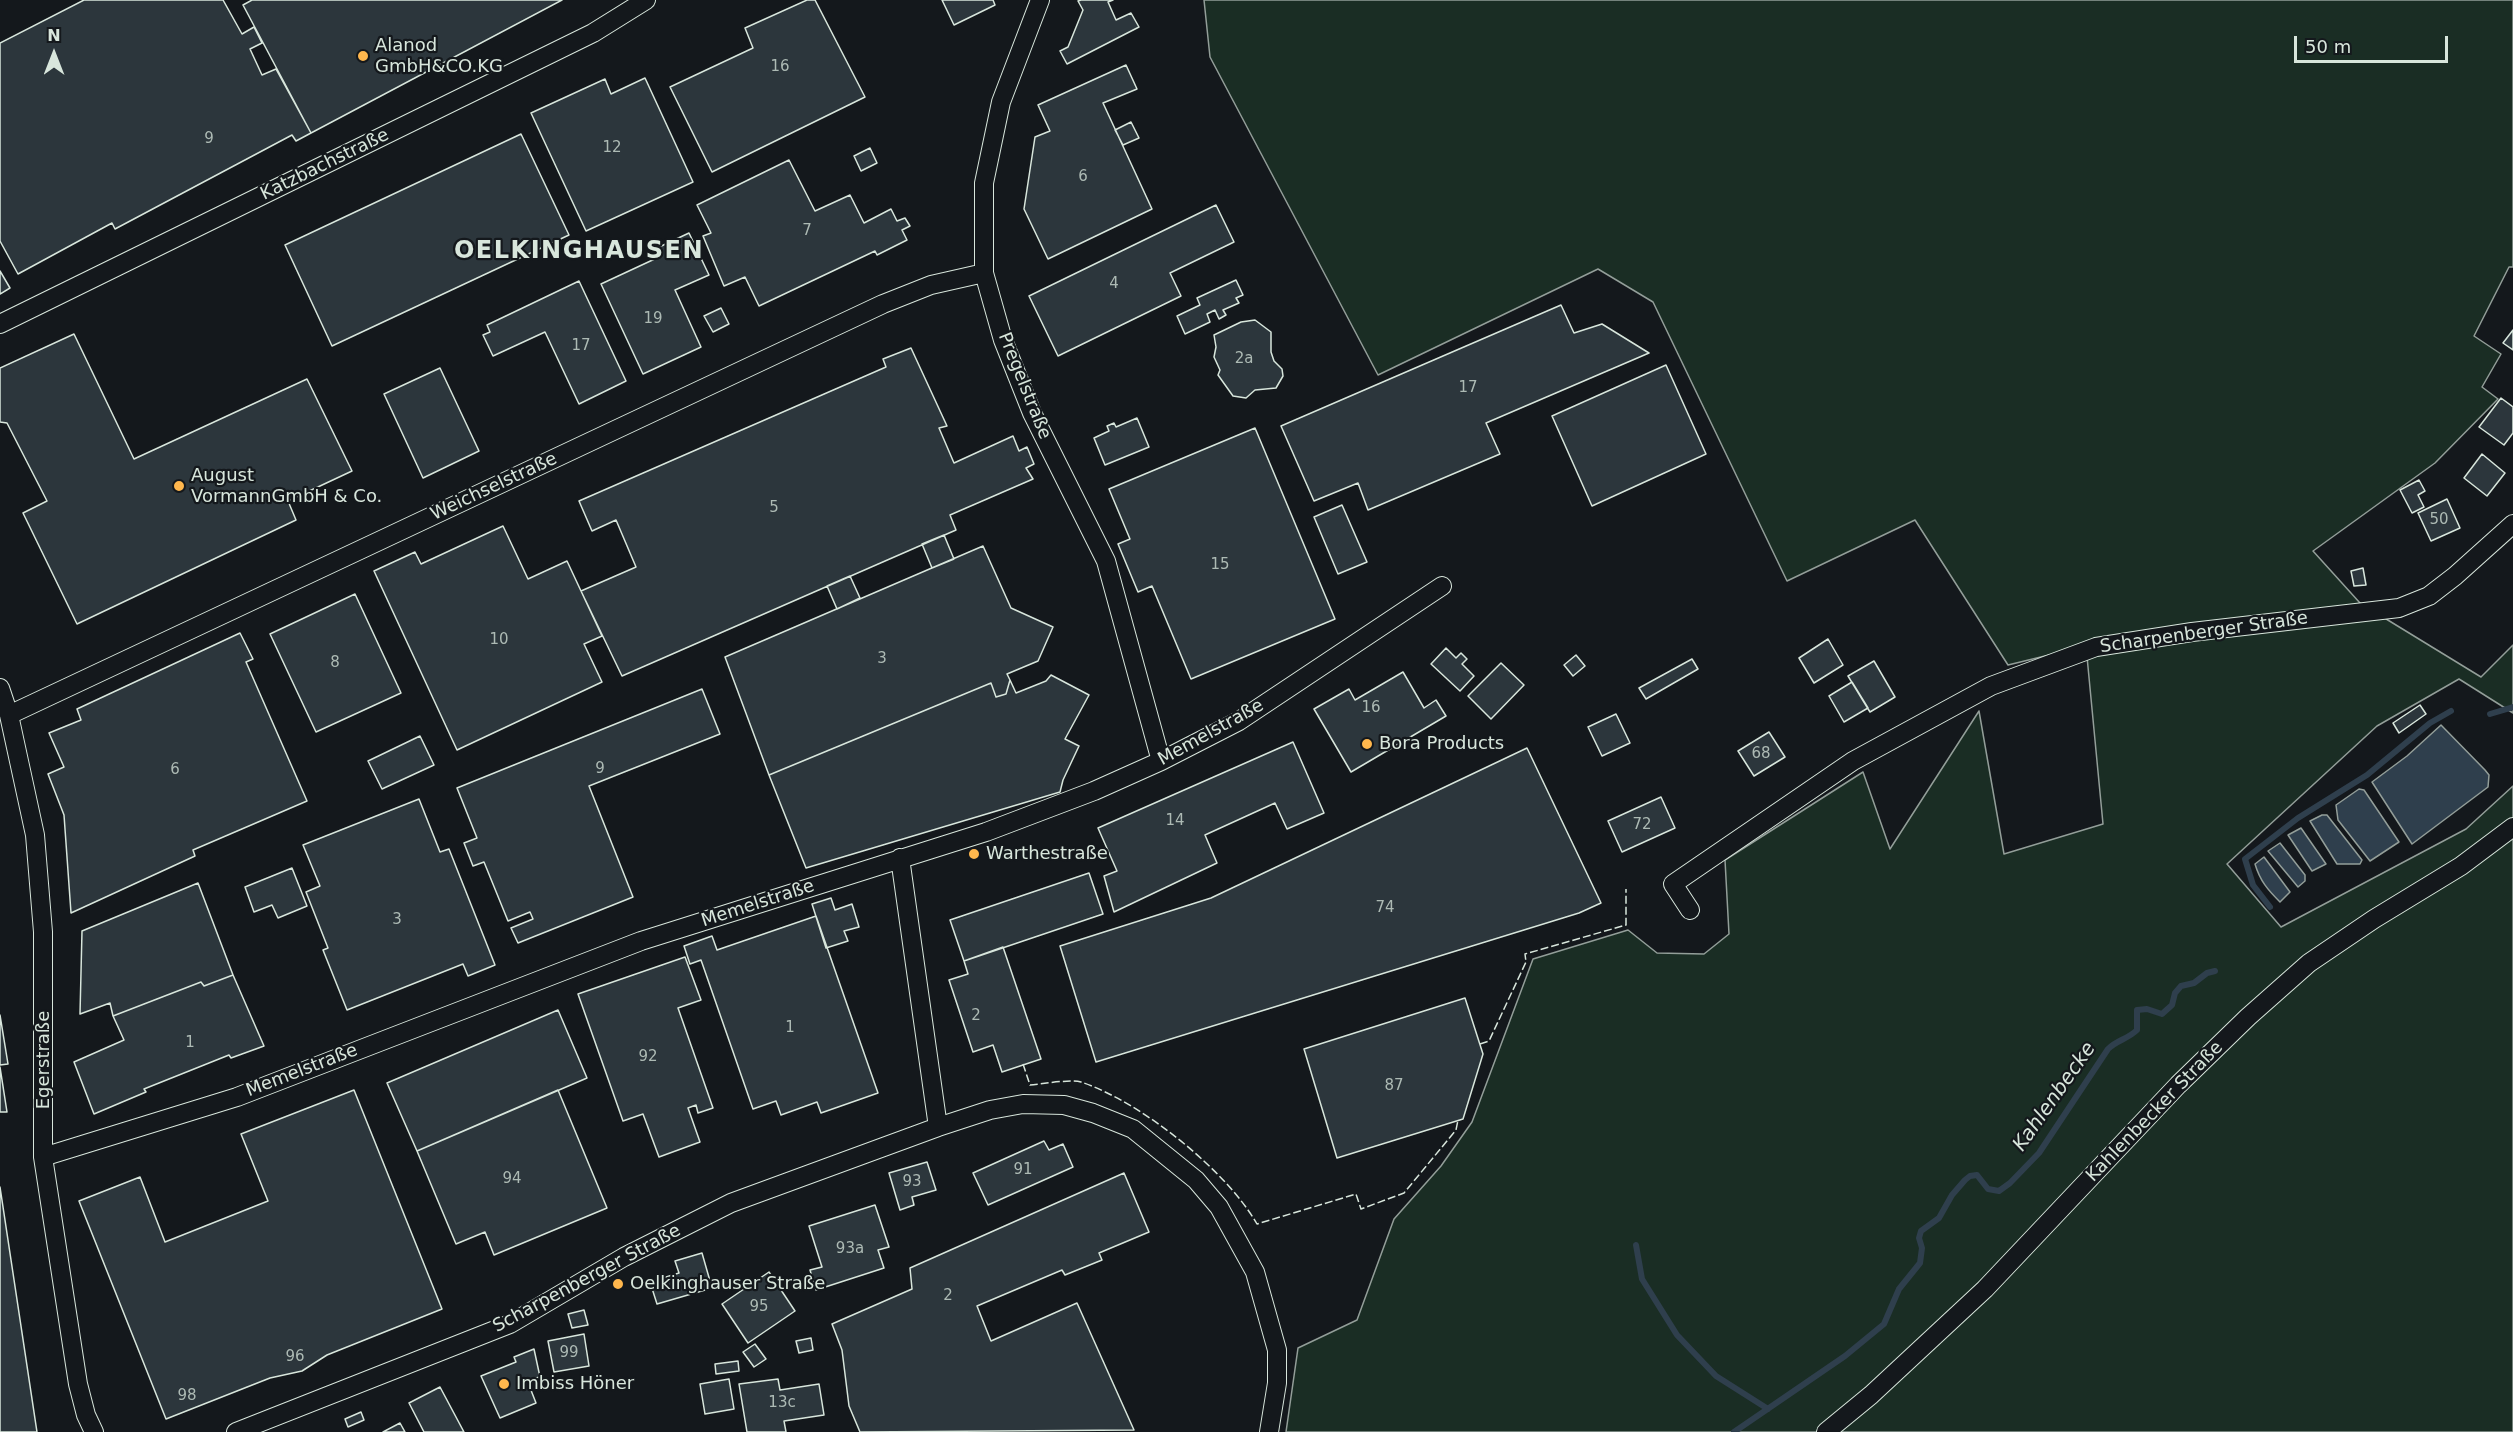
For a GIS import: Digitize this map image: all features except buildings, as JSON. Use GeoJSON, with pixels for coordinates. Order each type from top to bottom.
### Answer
{"type":"FeatureCollection","features":[{"type":"Feature","properties":{"kind":"street","name":"Katzbachstraße"},"geometry":{"type":"LineString","coordinates":[[0,324],[593,33],[646,0]]}},
{"type":"Feature","properties":{"kind":"street","name":"Pregelstraße"},"geometry":{"type":"LineString","coordinates":[[1040,0],[1001,102],[984,183],[984,273],[1003,340],[1023,390],[1106,561],[1161,761]]}},
{"type":"Feature","properties":{"kind":"street","name":"Weichselstraße"},"geometry":{"type":"LineString","coordinates":[[9,715],[883,304],[932,285],[984,273]]}},
{"type":"Feature","properties":{"kind":"street","name":"Scharpenberger Straße"},"geometry":{"type":"LineString","coordinates":[[1690,910],[1673,884],[1853,761],[1991,686],[2096,647],[2192,632],[2399,608],[2428,596],[2455,576],[2513,524]]}},
{"type":"Feature","properties":{"kind":"street","name":"Memelstraße"},"geometry":{"type":"LineString","coordinates":[[43,1157],[237,1097],[641,941],[986,832],[1094,790],[1161,761],[1239,721],[1442,586]]}},
{"type":"Feature","properties":{"kind":"street","name":"Egerstraße"},"geometry":{"type":"LineString","coordinates":[[0,688],[9,715],[35,835],[44,932],[43,1157],[74,1365],[86,1415],[94,1432]]}},
{"type":"Feature","properties":{"kind":"street","name":"Kahlenbecker Straße"},"geometry":{"type":"LineString","coordinates":[[1826,1432],[1871,1395],[1985,1289],[2178,1085],[2248,1017],[2309,963],[2374,919],[2461,866],[2513,827]]}},
{"type":"Feature","properties":{"kind":"street"},"geometry":{"type":"LineString","coordinates":[[900,858],[938,1127],[990,1110],[1023,1104],[1064,1105],[1093,1113],[1133,1130],[1196,1180],[1219,1208],[1240,1243],[1255,1272],[1268,1311],[1277,1350],[1277,1383],[1269,1432]]}},
{"type":"Feature","properties":{"kind":"street","name":"Scharpenberger Straße"},"geometry":{"type":"LineString","coordinates":[[236,1432],[278,1425],[510,1324],[624,1257],[730,1203],[938,1127]]}},
{"type":"Feature","properties":{"kind":"green space"},"geometry":{"type":"Polygon","coordinates":[[[1204,0],[2513,0],[2513,267],[2509,267],[2474,336],[2501,354],[2482,387],[2498,399],[2435,463],[2313,551],[2360,603],[2481,677],[2513,645],[2513,713],[2459,679],[2377,726],[2227,864],[2281,927],[2466,829],[2513,786],[2513,1432],[1286,1432],[1298,1348],[1357,1320],[1394,1219],[1441,1166],[1472,1122],[1533,959],[1628,930],[1657,953],[1704,954],[1729,934],[1725,860],[1863,772],[1890,849],[1979,711],[2004,854],[2103,824],[2086,646],[2008,665],[1915,520],[1787,581],[1653,302],[1598,269],[1378,375],[1210,57],[1204,0]]]}},
{"type":"Feature","properties":{"kind":"water"},"geometry":{"type":"Polygon","coordinates":[[[2441,725],[2489,775],[2488,787],[2412,844],[2372,782],[2407,756],[2441,725]]]}},
{"type":"Feature","properties":{"kind":"water"},"geometry":{"type":"Polygon","coordinates":[[[2359,789],[2364,790],[2399,842],[2370,861],[2338,820],[2336,805],[2359,789]]]}},
{"type":"Feature","properties":{"kind":"water"},"geometry":{"type":"Polygon","coordinates":[[[2327,815],[2362,860],[2360,864],[2337,864],[2310,821],[2327,815]]]}},
{"type":"Feature","properties":{"kind":"water"},"geometry":{"type":"Polygon","coordinates":[[[2301,828],[2326,864],[2312,871],[2288,835],[2301,828]]]}},
{"type":"Feature","properties":{"kind":"water"},"geometry":{"type":"Polygon","coordinates":[[[2280,843],[2305,875],[2305,881],[2298,887],[2268,851],[2280,843]]]}},
{"type":"Feature","properties":{"kind":"water"},"geometry":{"type":"Polygon","coordinates":[[[2264,857],[2290,892],[2280,902],[2265,885],[2257,870],[2255,864],[2264,857]]]}},
{"type":"Feature","properties":{"kind":"waterway","name":"Kahlenbecke"},"geometry":{"type":"LineString","coordinates":[[2490,714],[2513,707]]}},
{"type":"Feature","properties":{"kind":"waterway","name":"Kahlenbecke"},"geometry":{"type":"LineString","coordinates":[[2270,907],[2253,885],[2245,859],[2298,818],[2367,775],[2430,723],[2451,711]]}},
{"type":"Feature","properties":{"kind":"waterway","name":"Kahlenbecke"},"geometry":{"type":"LineString","coordinates":[[1734,1432],[1845,1356],[1884,1324],[1899,1289],[1920,1263],[1921,1231],[1939,1218],[1952,1195],[1965,1180],[1977,1175],[1988,1189],[1999,1191],[2010,1183],[2039,1153],[2108,1049],[2137,1030],[2137,1010],[2147,1009],[2162,1014],[2172,1005],[2175,993],[2181,986],[2194,983],[2207,973],[2215,971]]}},
{"type":"Feature","properties":{"kind":"waterway"},"geometry":{"type":"LineString","coordinates":[[1636,1245],[1642,1279],[1677,1335],[1716,1376],[1768,1409]]}},
{"type":"Feature","properties":{"kind":"fence"},"geometry":{"type":"LineString","coordinates":[[1480,1044],[1489,1041],[1526,962],[1525,954],[1626,925],[1626,889]]}},
{"type":"Feature","properties":{"kind":"fence"},"geometry":{"type":"LineString","coordinates":[[1023,1064],[1030,1085],[1063,1081],[1081,1082],[1105,1092],[1155,1121],[1180,1140],[1225,1182],[1257,1224],[1356,1194],[1361,1209],[1404,1193],[1456,1130],[1458,1120]]}},
{"type":"Feature","properties":{"kind":"place","name":"Alanod GmbH&CO.KG"},"geometry":{"type":"Point","coordinates":[363,56]}},
{"type":"Feature","properties":{"kind":"place","name":"August VormannGmbH & Co."},"geometry":{"type":"Point","coordinates":[179,486]}},
{"type":"Feature","properties":{"kind":"place","name":"Bora Products"},"geometry":{"type":"Point","coordinates":[1367,744]}},
{"type":"Feature","properties":{"kind":"place","name":"Warthestraße"},"geometry":{"type":"Point","coordinates":[974,854]}},
{"type":"Feature","properties":{"kind":"place","name":"Oelkinghauser Straße"},"geometry":{"type":"Point","coordinates":[618,1284]}},
{"type":"Feature","properties":{"kind":"place","name":"Imbiss Höner"},"geometry":{"type":"Point","coordinates":[504,1384]}},
{"type":"Feature","properties":{"kind":"district","name":"OELKINGHAUSEN"},"geometry":{"type":"Point","coordinates":[579,252]}}]}
